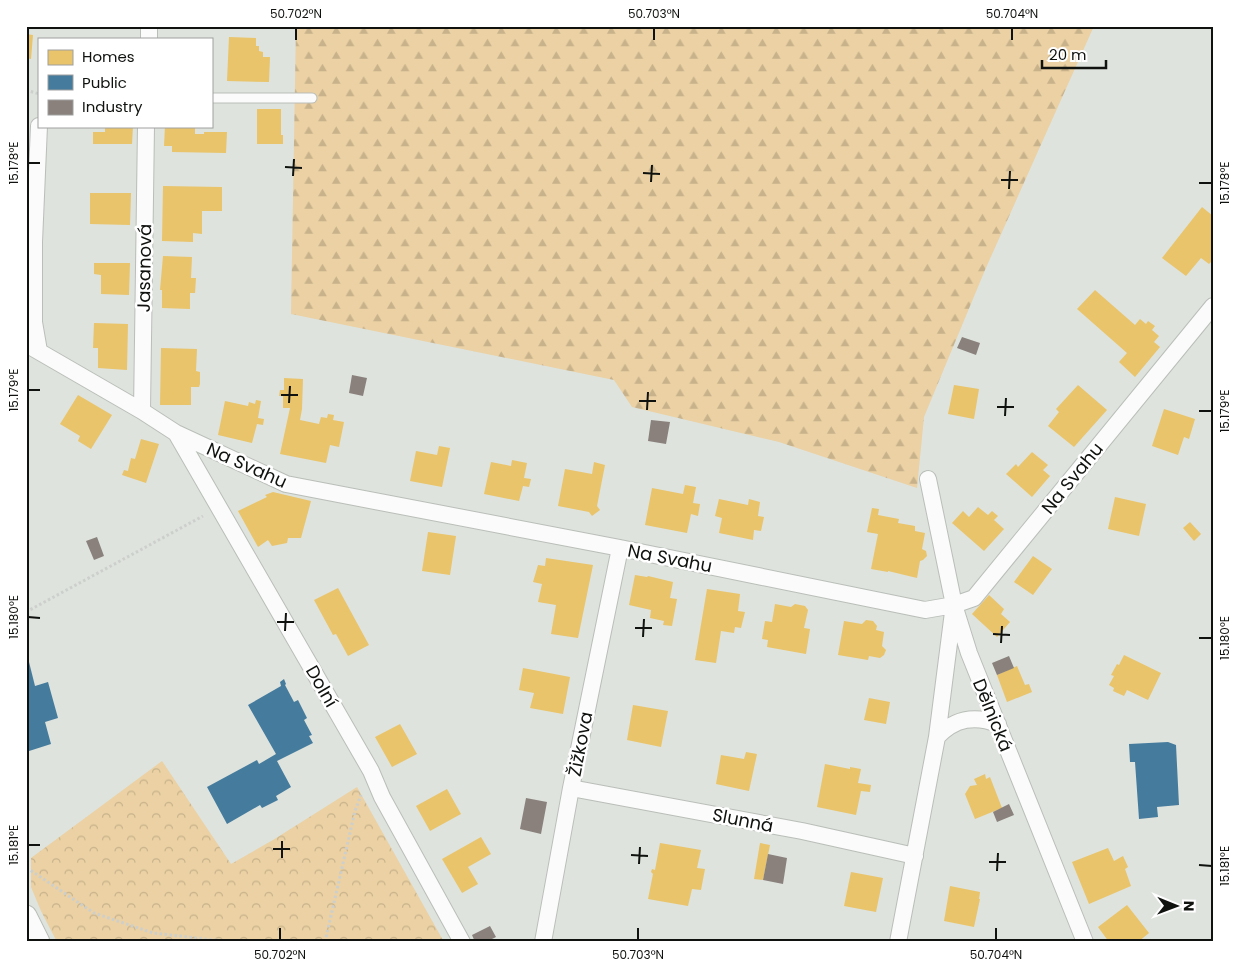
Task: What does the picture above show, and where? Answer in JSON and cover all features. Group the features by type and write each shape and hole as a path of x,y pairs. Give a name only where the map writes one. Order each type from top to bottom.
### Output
{"street":[{"path":"32,347 39,128"},
{"name":"Jasanová","path":"142,410 146,128"},
{"name":"Na Svahu","path":"32,347 142,410 176,433 286,484 620,548 925,610 974,598 1213,306"},
{"name":"Dolní","path":"176,433 371,771 382,797 462,942"},
{"name":"Dělnická","path":"928,480 954,604 969,652 1085,942"},
{"name":"Žižkova","path":"543,942 571,788 620,548"},
{"path":"898,942 937,737 954,604"},
{"path":"937,737 946,728 971,719 984,719 998,724"},
{"name":"Slunná","path":"571,788 802,831 915,856"},
{"path":"26,916 39,942"}],"lane":[{"path":"212,98 312,98"}],"path":[{"path":"26,90 38,94"},
{"path":"26,612 220,507"},
{"path":"325,942 355,811 371,771"},
{"path":"26,870 30,870 94,913 154,933 214,940 261,942"}],"green space":[{"path":"296,26 1094,26 985,270 924,417 917,488 779,442 632,407 614,380 291,314"},
{"path":"162,761 231,864 357,787 444,942 57,942 31,887 31,858"}],"building: Homes":[{"path":"26,34 33,35 31,59 26,58"},
{"path":"229,37 256,38 256,46 259,46 259,51 263,52 263,57 270,57 269,82 227,81"},
{"path":"257,109 281,109 283,144 257,144"},
{"path":"105,128 133,128 132,144 93,144 93,132 105,132"},
{"path":"165,128 195,128 195,134 227,132 226,153 172,152 172,146 164,146"},
{"path":"163,186 222,187 222,211 202,211 202,234 193,233 193,242 162,241"},
{"path":"90,193 131,193 130,225 90,224"},
{"path":"1202,207 1213,216 1213,242 1211,245 1213,246 1213,260 1209,264 1201,258 1186,276 1162,258"},
{"path":"163,256 192,257 191,278 196,278 195,293 190,293 190,309 162,308 162,290 160,290"},
{"path":"94,263 130,263 129,295 101,294 101,275 94,274"},
{"path":"1095,290 1135,325 1140,319 1146,324 1148,321 1155,326 1152,330 1159,336 1154,342 1160,347 1135,377 1119,362 1127,353 1077,309"},
{"path":"94,323 128,324 127,370 98,368 98,348 93,348"},
{"path":"161,348 197,349 196,371 200,372 200,384 199,387 191,387 191,405 160,405"},
{"path":"284,378 303,379 300,420 319,424 321,417 327,418 328,414 334,415 333,420 344,422 339,447 330,445 326,463 280,454 290,408 283,408 283,396 279,396 280,390 284,390"},
{"path":"954,385 979,389 974,419 948,414"},
{"path":"1078,385 1107,410 1074,447 1048,426 1059,412 1056,409"},
{"path":"78,395 112,415 91,449 78,441 80,436 60,424"},
{"path":"256,400 261,401 258,418 264,419 263,425 257,424 252,443 218,435 225,401 248,406 249,402 255,404"},
{"path":"1164,409 1195,419 1189,439 1184,437 1178,455 1152,446"},
{"path":"141,439 159,444 146,483 122,475 124,470 128,471 131,458 135,459"},
{"path":"439,446 450,448 442,487 410,481 416,451 437,455"},
{"path":"1032,452 1048,465 1043,470 1050,476 1032,497 1006,474 1016,464 1018,467"},
{"path":"512,460 527,463 524,478 531,479 529,487 523,486 519,501 484,494 491,462 511,466"},
{"path":"594,462 605,465 597,506 600,510 592,516 589,512 558,506 565,469 592,474"},
{"path":"685,485 696,487 693,503 700,504 698,516 691,514 687,533 645,525 652,488 683,494"},
{"path":"273,492 311,501 301,538 288,538 287,543 272,546 268,540 258,547 238,511 267,497 265,495"},
{"path":"1115,497 1146,504 1139,536 1108,529"},
{"path":"719,499 748,505 749,499 760,502 758,516 764,517 761,531 754,530 753,540 719,533 722,518 715,516"},
{"path":"978,507 988,515 992,511 998,516 994,520 1004,529 984,551 952,523 963,511 969,517"},
{"path":"872,508 879,509 878,515 899,519 898,523 915,526 915,531 925,533 922,549 926,551 927,556 920,561 917,578 871,569 878,534 867,532"},
{"path":"1190,522 1201,534 1194,541 1183,528"},
{"path":"428,532 456,536 450,575 422,571"},
{"path":"1033,556 1052,569 1033,595 1014,582"},
{"path":"546,558 593,565 578,638 551,634 556,605 538,602 542,584 533,582 538,565 545,566"},
{"path":"635,575 673,582 670,598 677,599 672,626 663,625 664,621 650,618 651,610 629,605"},
{"path":"338,588 369,645 348,656 336,634 333,635 314,600"},
{"path":"707,589 740,594 738,611 745,612 741,628 735,627 734,633 721,631 716,663 695,660"},
{"path":"989,595 1004,609 1001,614 1010,622 997,637 972,614"},
{"path":"775,604 791,607 795,604 805,606 808,610 804,628 810,629 806,654 767,647 768,640 762,639 765,621 772,622"},
{"path":"866,620 873,621 877,626 876,630 884,632 882,646 886,650 884,655 880,658 869,656 868,660 838,655 844,621 862,624"},
{"path":"1124,655 1161,673 1148,700 1127,690 1124,696 1113,691 1114,688 1109,685 1114,676 1111,675"},
{"path":"1017,666 1025,685 1029,684 1032,692 1007,702 997,675"},
{"path":"523,668 570,677 563,714 530,708 534,693 519,690"},
{"path":"869,698 890,702 886,724 864,720"},
{"path":"633,705 668,711 661,747 627,740"},
{"path":"400,724 417,754 392,767 375,737"},
{"path":"746,752 757,754 749,791 716,784 721,755 744,759"},
{"path":"825,764 850,769 850,767 861,769 858,783 871,785 870,792 861,791 856,815 817,807"},
{"path":"985,774 986,779 990,777 1002,808 975,819 965,794 970,786 977,785 974,779"},
{"path":"447,789 461,814 430,831 416,806"},
{"path":"481,837 491,854 468,867 478,884 462,893 442,859"},
{"path":"660,843 701,850 697,868 705,869 701,890 692,889 688,906 648,899 653,874 651,872 652,869 655,870"},
{"path":"760,843 770,845 763,880 754,879"},
{"path":"1108,848 1114,861 1123,856 1128,867 1125,869 1131,886 1089,904 1072,862"},
{"path":"851,872 883,878 876,912 844,906"},
{"path":"950,886 980,892 974,927 944,921"},
{"path":"1127,905 1149,933 1138,942 1109,942 1098,927"}],"building: Public":[{"path":"26,662 29,662 35,686 48,682 58,718 45,722 51,744 26,752"},
{"path":"284,679 294,702 298,700 307,718 304,720 312,735 309,736 313,743 277,761 291,787 276,796 278,800 262,808 260,805 227,824 207,787 257,760 259,764 276,754 248,705 281,686 280,682"},
{"path":"1168,742 1176,745 1179,805 1157,807 1158,817 1139,819 1135,762 1130,762 1129,744"}],"building: Industry":[{"path":"962,337 980,343 976,355 957,348"},
{"path":"352,375 367,378 363,396 349,393"},
{"path":"651,420 670,422 666,444 648,441"},
{"path":"97,537 104,556 94,560 86,541"},
{"path":"1009,656 1014,668 997,675 992,663"},
{"path":"526,798 547,802 541,834 520,829"},
{"path":"1009,804 1014,815 997,822 993,812"},
{"path":"768,854 787,858 783,884 763,880"},
{"path":"490,926 496,937 486,942 475,942 472,935"}]}
